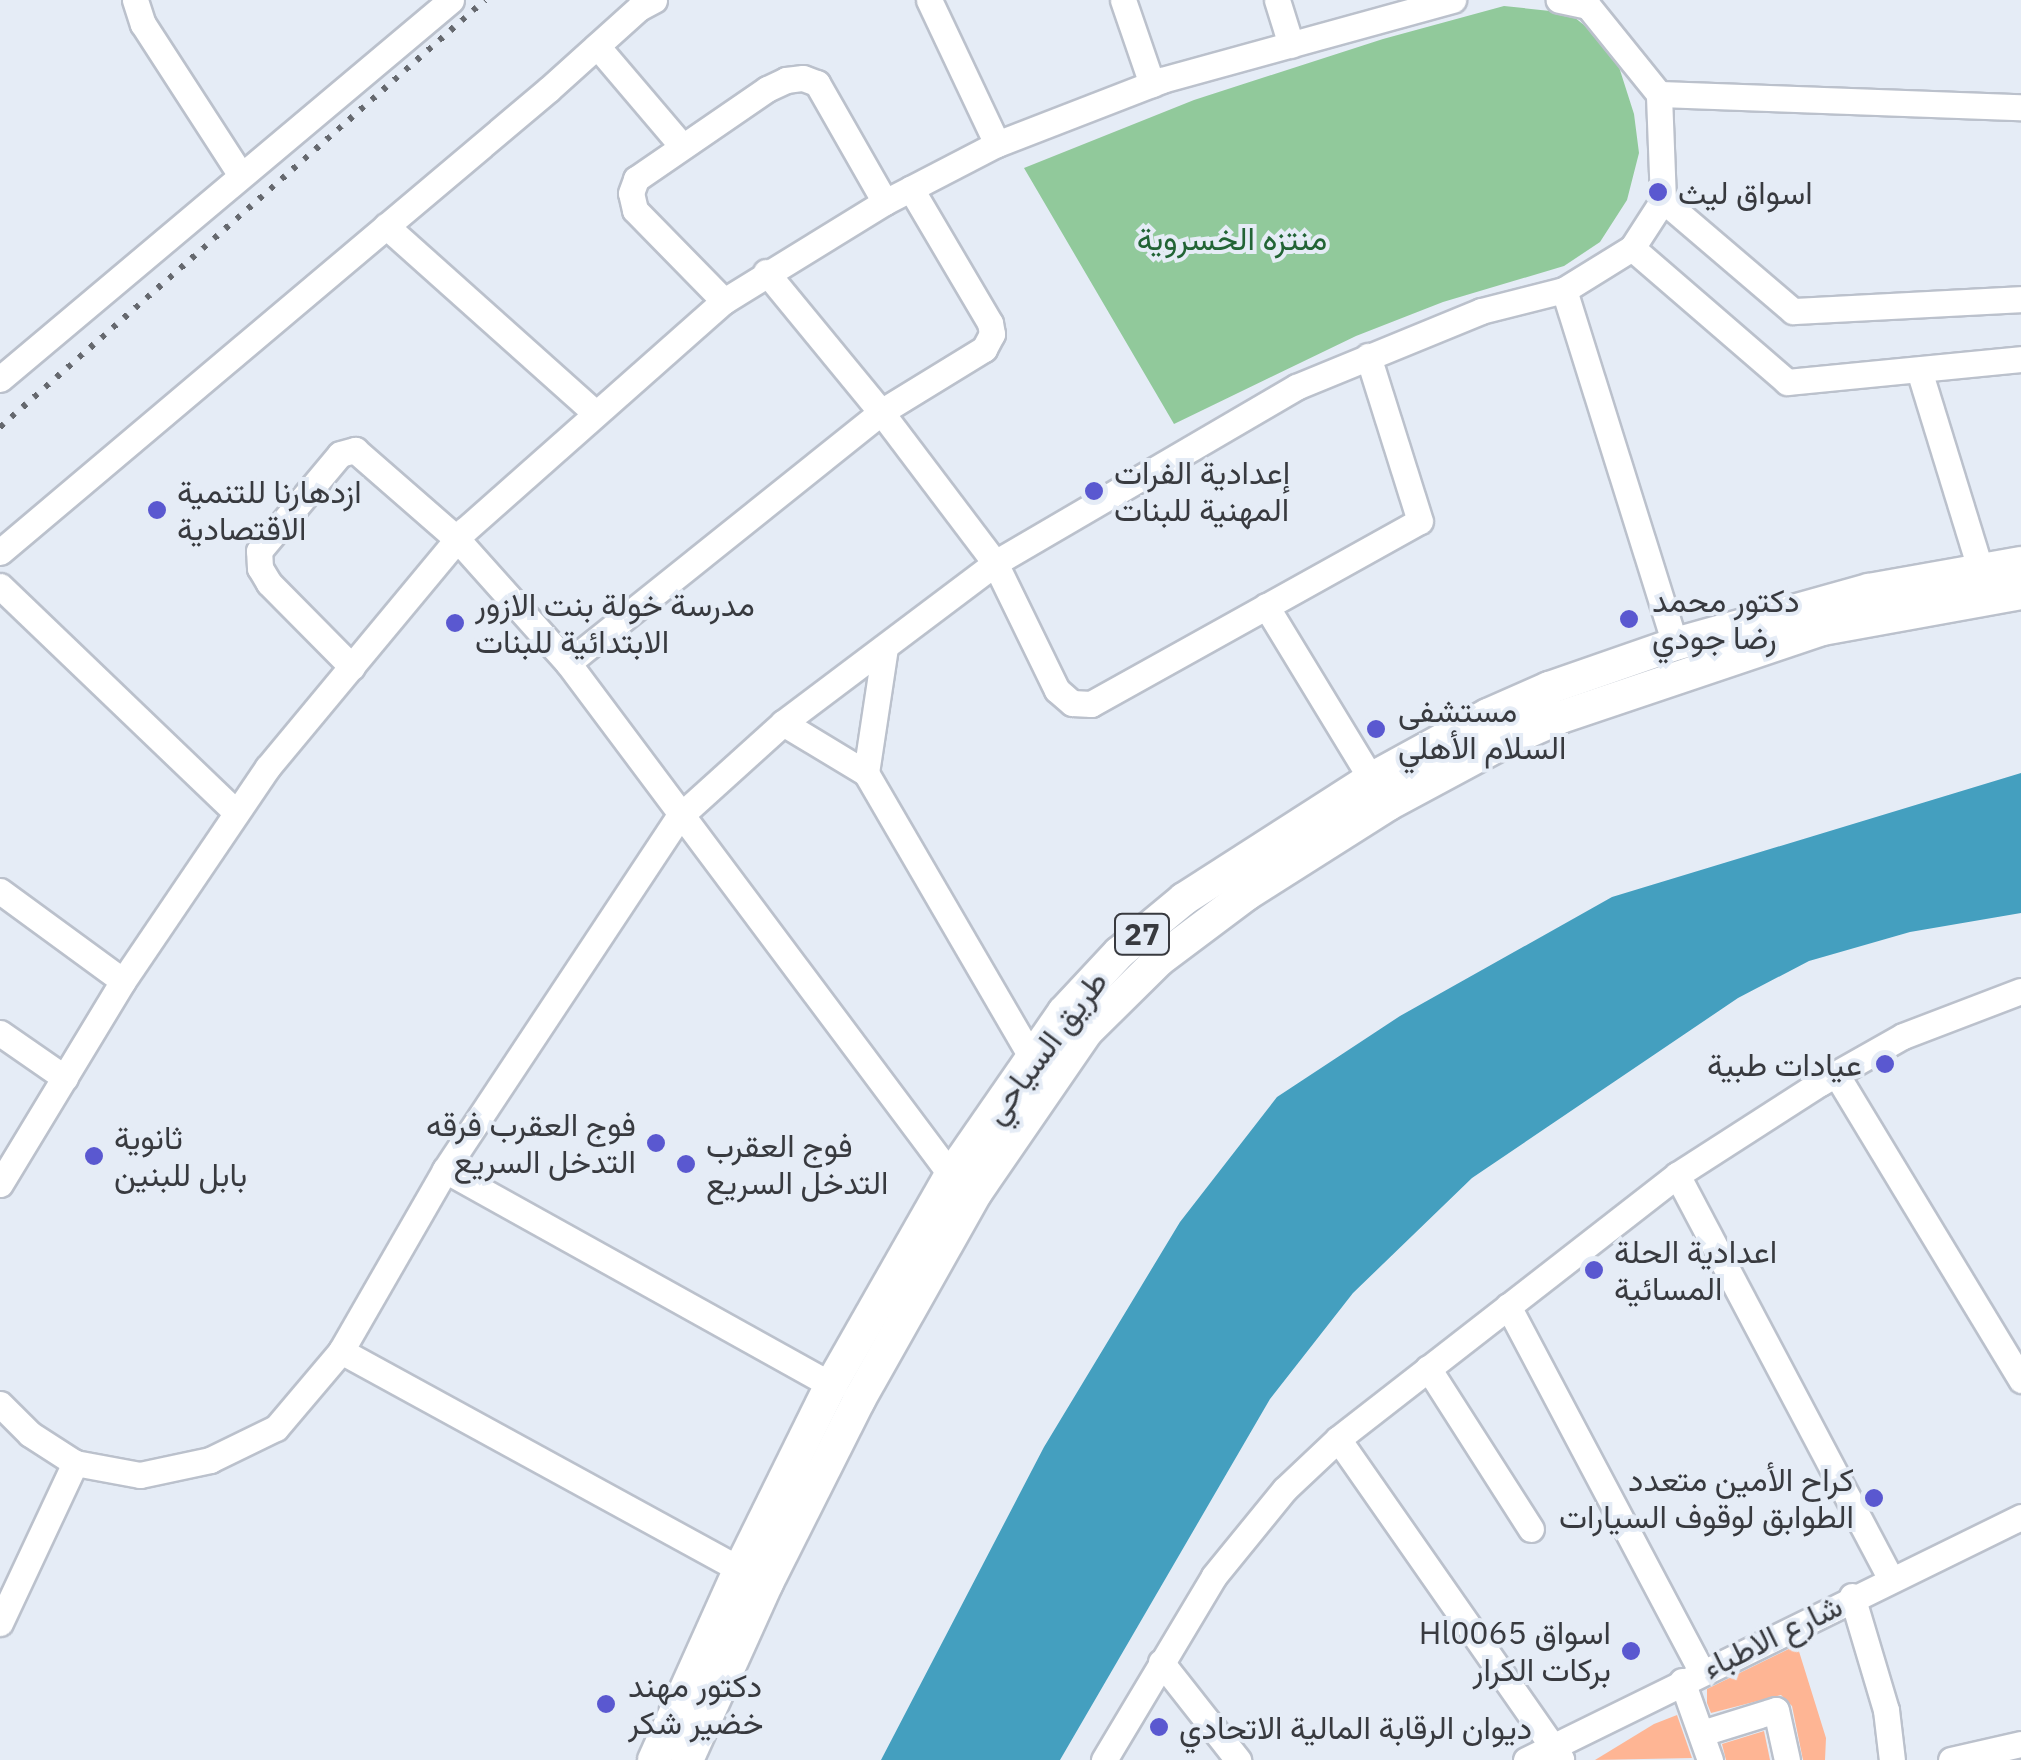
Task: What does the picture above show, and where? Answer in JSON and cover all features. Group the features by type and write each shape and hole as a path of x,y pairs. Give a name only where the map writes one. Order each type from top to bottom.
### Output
{"main road":[{"name":"طريق السياحي","path":"1163,937 1199,889 1372,779 1488,715 1675,644 1868,590 2021,563"},
{"name":"طريق السياحي","path":"687,1760 808,1467 870,1350 950,1175 1064,1012 1163,937 1502,743 1654,683 1872,617 2021,593"},
{"name":"طريق السياحي","path":"654,1760 740,1569 808,1467 831,1385 870,1350 1130,965"}],"street":[{"path":"135,0 142,24 240,174"},
{"path":"0,378 450,0"},
{"path":"929,0 998,144"},
{"path":"1124,0 1152,84"},
{"path":"1278,0 1291,44"},
{"path":"0,1184 123,981 236,812 352,667 457,539 594,412 724,301 885,202 998,144 1152,84 1452,0"},
{"path":"0,1404 30,1434 75,1463 140,1474 210,1460 276,1428 341,1351 445,1170 679,817 783,723 995,563 1296,387 1482,311 1564,290 1632,248 1663,200 1659,94 1591,3 1559,0"},
{"path":"0,552 598,46 643,2"},
{"path":"598,46 682,146"},
{"path":"724,301 636,210 631,193 636,180 767,89 804,78 817,83 885,202"},
{"path":"1659,94 2021,107"},
{"path":"568,662 881,412 984,349 992,334 990,323 911,189"},
{"path":"1663,200 1793,311 2021,299"},
{"path":"386,226 594,412"},
{"path":"1632,248 1787,382 2021,359"},
{"path":"766,272 881,412 995,563 1058,690 1072,703 1092,704 1420,520 1420,510 1368,356"},
{"path":"1564,290 1675,644"},
{"path":"1919,370 1980,568"},
{"path":"352,667 269,584 260,568 259,550 340,454 355,450 457,539 568,662 679,817 950,1175"},
{"path":"0,586 236,812"},
{"path":"1266,606 1372,779"},
{"path":"1872,617 2021,608"},
{"path":"866,774 885,648"},
{"path":"783,723 866,774 1030,1056"},
{"path":"0,892 123,981"},
{"path":"1104,1760 1214,1576 1285,1488 1338,1439 1677,1175 1903,1036 2021,991"},
{"path":"0,1033 65,1078"},
{"path":"1836,1074 2021,1380"},
{"path":"445,1170 831,1385"},
{"path":"1677,1175 1890,1578"},
{"path":"1508,1306 1692,1676 1710,1760"},
{"path":"341,1351 740,1569"},
{"path":"1428,1368 1532,1529"},
{"path":"1338,1439 1558,1752"},
{"path":"0,1623 75,1463"},
{"name":"شارع الاطباء","path":"1526,1760 1558,1752 1692,1676 2021,1517"},
{"path":"1852,1596 1886,1710 1892,1760"},
{"path":"1161,1662 1238,1760"},
{"path":"1702,1733 1776,1710 1787,1760"},
{"path":"1950,1760 2021,1744"}],"green space":[{"name":"منتزه الخسروية","path":"1504,6 1569,13 1599,37 1619,67 1634,114 1639,153 1627,200 1600,242 1564,266 1443,302 1356,336 1174,424 1024,168 1194,100 1383,39"}],"water":[{"path":"2021,773 2021,913 1910,932 1809,961 1738,998 1472,1178 1353,1293 1270,1399 1060,1760 881,1760 1044,1447 1180,1222 1277,1097 1400,1016 1612,897"}],"building":[{"path":"1797,1645 1826,1738 1825,1760 1803,1760 1792,1706 1781,1695 1711,1713 1707,1703 1707,1689"},
{"path":"1677,1715 1692,1758 1595,1760 1654,1724"},
{"path":"1764,1731 1770,1760 1726,1760 1722,1744"}],"railway":[{"path":"0,427 485,0"}],"place":[{"name":"اسواق ليث","path":"1658,192"},
{"name":"إعدادية الفرات المهنية للبنات","path":"1094,491"},
{"name":"ازدهارنا للتنمية الاقتصادية","path":"157,510"},
{"name":"دكتور محمد رضا جودي","path":"1629,619"},
{"name":"مدرسة خولة بنت الازور الابتدائية للبنات","path":"455,623"},
{"name":"مستشفى السلام الأهلي","path":"1376,729"},
{"name":"عيادات طبية","path":"1885,1064"},
{"name":"فوج العقرب فرقه التدخل السريع","path":"656,1143"},
{"name":"ثانوية بابل للبنين","path":"94,1156"},
{"name":"فوج العقرب التدخل السريع","path":"686,1164"},
{"name":"اعدادية الحلة المسائية","path":"1594,1270"},
{"name":"كراح الأمين متعدد الطوابق لوقوف السيارات","path":"1874,1498"},
{"name":"Hl0065 اسواق بركات الكرار","path":"1631,1651"},
{"name":"دكتور مهند خضير شكر","path":"606,1704"},
{"name":"ديوان الرقابة المالية الاتحادي","path":"1159,1727"}]}
